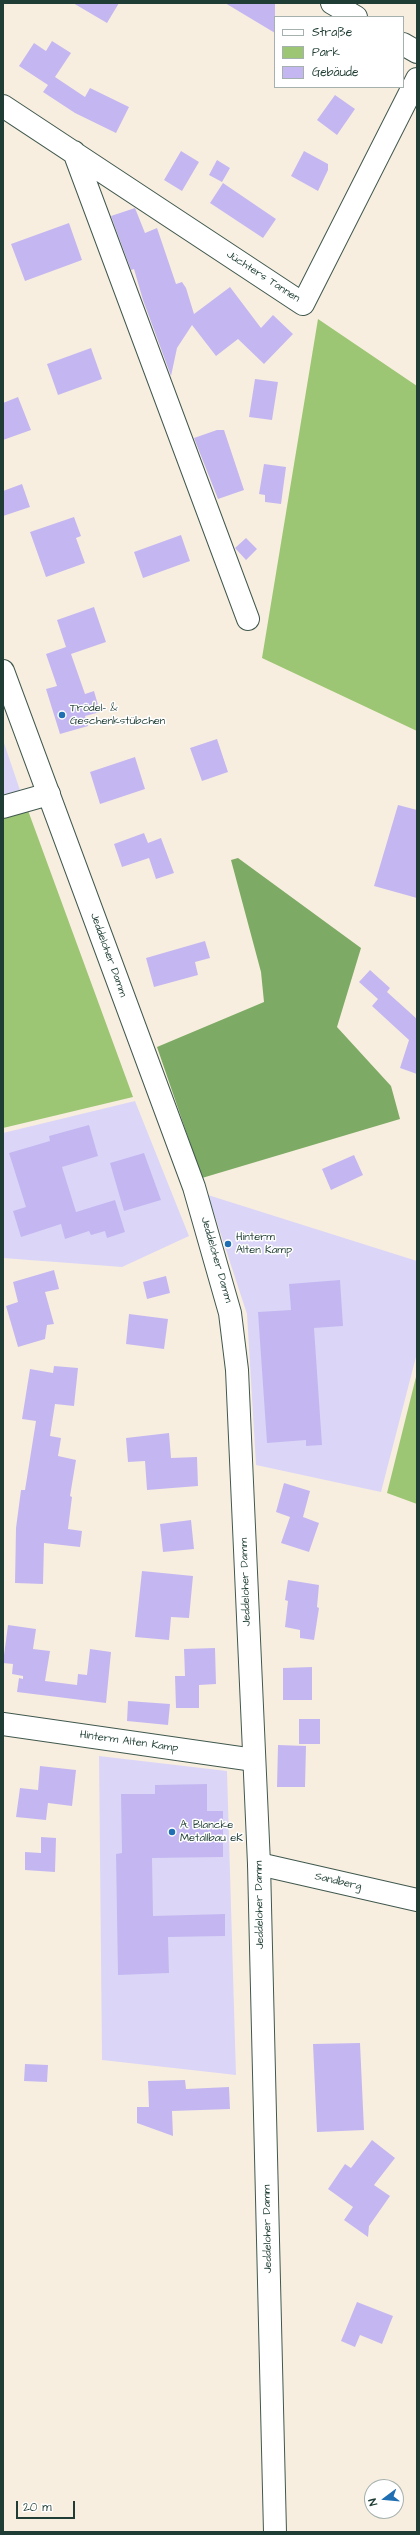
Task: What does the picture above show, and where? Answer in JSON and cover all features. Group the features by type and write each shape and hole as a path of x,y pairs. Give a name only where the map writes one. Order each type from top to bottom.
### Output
{"main road":[{"path":"332,3 354,16"},
{"path":"404,45 417,52"},
{"name":"Jüchters Tannen","path":"3,106 303,304 417,79"},
{"path":"74,152 248,619"},
{"name":"Jeddeloher Damm","path":"3,671 194,1187 230,1313 237,1370 260,1864 275,2532"},
{"path":"3,807 49,794"},
{"name":"Hinterm Alten Kamp","path":"3,1724 254,1760"},
{"name":"Sandberg","path":"260,1864 417,1900"}],"shaded area":[{"path":"3,740 23,799 3,804"},
{"path":"135,1101 189,1236 122,1267 3,1258 3,1133"},
{"path":"208,1195 417,1261 417,1353 381,1492 256,1465 247,1314"},
{"path":"99,1756 227,1771 236,2075 102,2060"}],"green space":[{"path":"318,319 417,386 417,731 262,658"},
{"path":"26,805 133,1097 3,1128 3,812"},
{"path":"238,858 361,948 337,1027 391,1086 400,1119 202,1178 157,1047 264,1002 261,972 231,860"},
{"path":"417,1373 417,1504 387,1493"}],"building":[{"path":"73,3 119,3 107,23"},
{"path":"225,3 275,3 274,32"},
{"path":"52,41 71,53 55,77 85,97 90,88 129,107 116,133 75,113 43,92 48,85 19,66 34,43 46,51"},
{"path":"335,95 355,109 337,135 317,120"},
{"path":"181,151 199,162 182,191 164,180"},
{"path":"304,151 328,164 328,170 318,191 291,176"},
{"path":"217,160 230,168 222,182 209,175"},
{"path":"223,183 276,219 263,238 210,203"},
{"path":"135,208 145,233 157,228 176,284 182,282 186,288 194,314 230,287 261,328 273,315 293,334 264,364 238,339 216,356 192,325 177,348 171,376 143,300 134,269 131,270 111,216"},
{"path":"69,223 82,260 25,281 11,244"},
{"path":"91,348 102,379 58,395 47,364"},
{"path":"255,379 278,382 272,420 249,417"},
{"path":"18,397 31,430 3,440 3,403"},
{"path":"217,430 224,430 244,490 218,499 194,438"},
{"path":"264,464 286,467 281,504 265,502 265,495 259,494"},
{"path":"22,484 30,507 3,516 3,491"},
{"path":"74,517 81,536 76,538 85,563 46,577 30,532"},
{"path":"181,535 190,561 143,578 134,552"},
{"path":"246,538 257,549 246,560 235,548"},
{"path":"94,607 106,642 71,654 85,694 94,691 100,712 85,716 88,726 60,734 46,689 57,686 46,654 66,647 57,620"},
{"path":"217,739 228,772 202,781 190,748"},
{"path":"135,757 145,789 100,804 90,772"},
{"path":"398,805 417,810 417,898 374,886"},
{"path":"144,833 148,843 161,838 174,873 156,879 149,858 122,867 114,844"},
{"path":"205,941 210,958 195,962 198,975 154,987 146,958"},
{"path":"370,970 390,988 387,992 417,1019 417,1074 400,1068 409,1040 372,1006 378,999 359,982"},
{"path":"89,1125 98,1156 62,1167 76,1212 115,1200 125,1232 107,1238 105,1231 91,1235 89,1231 65,1239 61,1224 21,1237 13,1211 26,1207 9,1153 50,1141 49,1136"},
{"path":"144,1153 161,1200 124,1211 110,1163"},
{"path":"354,1155 363,1175 331,1190 322,1169"},
{"path":"54,1270 59,1289 45,1292 54,1324 47,1325 45,1339 18,1347 6,1306 18,1302 13,1282"},
{"path":"166,1276 170,1293 147,1299 143,1282"},
{"path":"340,1280 343,1326 314,1328 322,1445 306,1446 306,1440 267,1443 258,1312 291,1310 289,1284"},
{"path":"129,1314 168,1319 164,1349 126,1344"},
{"path":"54,1366 78,1368 74,1406 55,1404 50,1436 61,1438 58,1456 76,1460 70,1496 72,1497 68,1529 82,1531 80,1547 44,1543 43,1584 15,1583 16,1528 21,1490 25,1490 36,1421 22,1419 30,1369 53,1373"},
{"path":"169,1433 171,1458 197,1457 198,1486 147,1490 145,1461 128,1462 126,1438"},
{"path":"284,1483 310,1491 303,1517 319,1523 309,1552 281,1543 290,1517 276,1512"},
{"path":"191,1520 194,1549 163,1552 160,1524"},
{"path":"142,1571 193,1576 189,1618 171,1617 169,1640 135,1637"},
{"path":"288,1580 319,1585 317,1607 319,1608 314,1640 300,1638 300,1630 285,1627 288,1601 285,1600"},
{"path":"8,1625 36,1629 33,1649 50,1651 45,1681 77,1685 78,1674 87,1675 90,1649 111,1652 106,1703 17,1692 19,1678 23,1679 23,1676 12,1674 13,1664 3,1663"},
{"path":"215,1648 216,1684 199,1685 199,1708 176,1708 175,1676 185,1676 184,1649"},
{"path":"312,1667 312,1700 283,1700 283,1668"},
{"path":"128,1701 170,1704 168,1725 127,1721"},
{"path":"299,1719 320,1719 320,1744 299,1744"},
{"path":"278,1745 306,1746 305,1787 277,1787"},
{"path":"40,1766 76,1770 72,1806 48,1803 46,1820 16,1817 20,1788 38,1790"},
{"name":"A. Blancke Metallbau eK","path":"207,1784 207,1811 223,1811 223,1857 152,1858 153,1916 225,1914 225,1936 168,1937 169,1973 118,1975 116,1854 122,1853 121,1794 155,1794 155,1785"},
{"path":"41,1837 56,1838 55,1872 25,1870 25,1852 41,1853"},
{"path":"360,2043 364,2130 317,2132 313,2044"},
{"path":"25,2064 48,2065 47,2082 24,2081"},
{"path":"185,2080 186,2089 229,2087 230,2109 172,2111 173,2136 137,2123 137,2107 149,2107 148,2081"},
{"path":"372,2140 395,2158 374,2185 390,2196 369,2226 368,2237 344,2220 353,2207 328,2189 345,2164 351,2168"},
{"path":"357,2302 393,2316 382,2344 360,2335 355,2347 341,2341"}],"place":[{"name":"Trödel- & Geschenkstübchen","path":"62,715"},
{"name":"Hinterm Alten Kamp","path":"228,1244"},
{"name":"A. Blancke Metallbau eK","path":"172,1832"}]}
